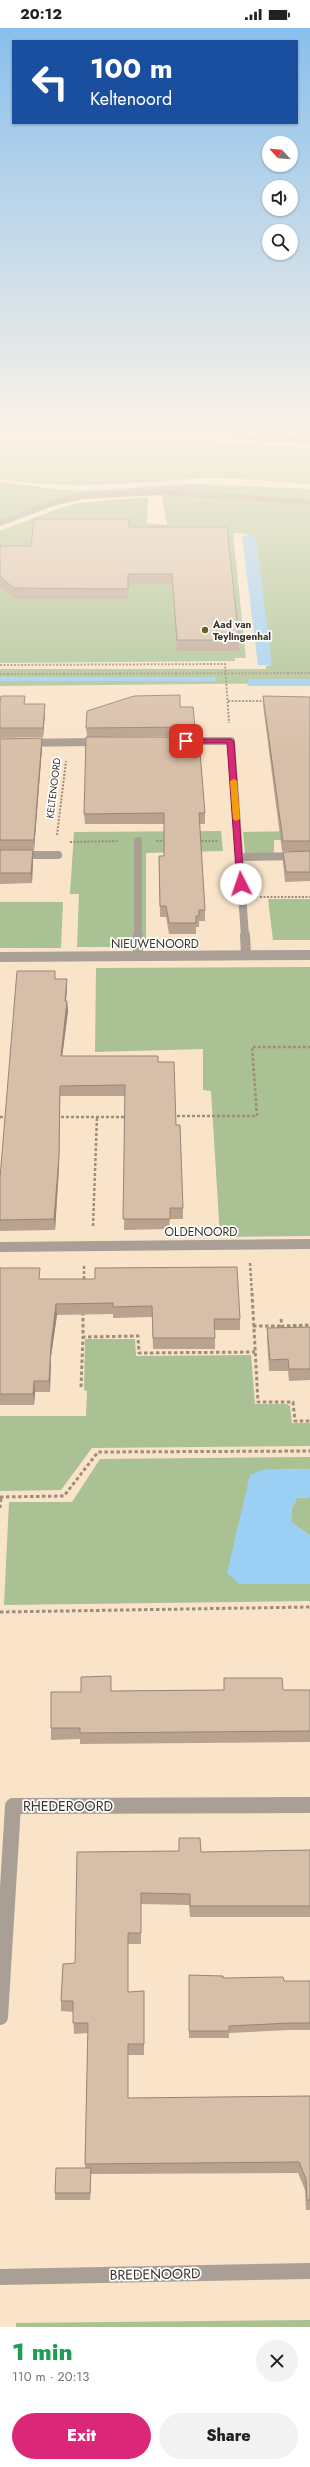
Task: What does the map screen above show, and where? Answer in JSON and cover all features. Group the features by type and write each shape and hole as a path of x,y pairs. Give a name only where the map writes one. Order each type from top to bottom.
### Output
{"street":[{"path":"176,742 231,741 246,955"},
{"name":"KELTENOORD","path":"0,743 107,742"},
{"path":"138,841 138,956"},
{"path":"0,855 58,855"},
{"path":"239,857 310,856"},
{"name":"NIEUWENOORD","path":"0,957 310,955"},
{"name":"OLDENOORD","path":"0,1247 310,1244"},
{"name":"RHEDEROORD","path":"0,2017 13,1806 310,1805"},
{"name":"BREDENOORD","path":"0,2277 310,2271"}],"path":[{"path":"0,665 224,664 228,701 272,701"},
{"path":"0,674 310,673"},
{"name":"KELTENOORD","path":"57,836 68,742"},
{"path":"242,897 310,897"},
{"path":"169,1116 256,1116 252,1047 310,1047"},
{"path":"0,1118 15,1117"},
{"path":"52,1117 129,1117"},
{"path":"84,1284 89,1246 97,1117"},
{"path":"248,1245 258,1402 293,1402 295,1421 310,1421"},
{"path":"81,1387 84,1307"},
{"path":"281,1320 282,1326"},
{"path":"254,1326 310,1325"},
{"path":"83,1337 138,1336 139,1353 255,1352"},
{"path":"0,1508 0,1497 64,1496 98,1452 310,1451"},
{"path":"0,1612 310,1607"}],"green space":[{"path":"0,540 234,540 246,658 235,658 235,661 0,663"},
{"path":"256,540 310,540 310,683 0,686 0,681 216,680 216,677 0,677 0,669 266,669 266,666 271,665"},
{"path":"221,831 223,851 146,853 146,947 77,947 79,894 70,894 74,832"},
{"path":"310,831 310,840 274,840 274,854 245,853 243,832"},
{"path":"268,899 310,899 310,940 273,940"},
{"path":"0,902 63,902 61,948 0,948"},
{"path":"310,967 310,1236 220,1237 211,1091 203,1090 203,1049 95,1052 96,968"},
{"path":"85,1339 135,1339 136,1356 251,1355 255,1404 287,1404 290,1406 292,1423 310,1423 310,1446 92,1448 61,1490 0,1491 0,1416 86,1416 87,1391 84,1390"},
{"path":"310,1457 310,1469 262,1470 239,1584 310,1584 310,1601 4,1605 9,1502 72,1502 100,1459"},
{"path":"310,1497 310,1536 291,1522 292,1508 297,1498"},
{"path":"310,2320 310,2327 16,2327 16,2323"}],"water":[{"path":"242,540 256,540 272,665 258,665"},
{"path":"0,677 216,677 216,681 0,681"},
{"path":"249,679 310,679 310,686 247,686"},
{"path":"310,1469 310,1497 297,1498 292,1508 291,1522 310,1536 310,1584 239,1584 227,1573 250,1475 262,1470"}],"building":[{"path":"32,540 228,540 239,640 177,640 172,574 128,574 128,589 14,588 0,577 0,546 31,546"},
{"path":"180,695 180,707 193,707 195,727 86,728 87,711 134,696"},
{"path":"1,696 25,696 24,704 45,704 43,728 0,728"},
{"path":"263,696 310,697 310,841 283,841"},
{"path":"86,737 195,737 196,752 200,752 205,813 199,813 205,910 199,910 199,916 196,916 196,923 169,923 166,906 160,906 159,856 164,856 164,813 84,814"},
{"path":"42,738 34,840 0,840 0,739"},
{"path":"0,850 33,850 31,873 0,873"},
{"path":"310,851 310,872 286,872 283,852"},
{"path":"17,971 55,971 55,979 67,979 65,1001 67,1001 61,1056 158,1056 158,1062 174,1062 176,1125 180,1125 183,1208 170,1208 170,1219 123,1219 125,1085 60,1086 59,1157 54,1219 0,1220 0,1178"},
{"path":"237,1267 240,1319 214,1319 215,1338 153,1338 152,1306 113,1307 113,1303 56,1304 51,1345 49,1381 34,1381 33,1394 0,1394 0,1268 40,1268 39,1279 95,1279 95,1268"},
{"path":"310,1327 310,1369 289,1369 288,1359 270,1360 267,1328"},
{"path":"111,1676 111,1691 224,1690 224,1678 282,1678 283,1690 310,1690 310,1731 80,1733 80,1728 51,1728 51,1692 81,1692 81,1677"},
{"path":"179,1838 200,1838 201,1852 310,1850 310,1906 190,1906 190,1894 141,1893 141,1933 128,1933 128,1992 144,1991 144,2044 128,2044 128,2098 310,2096 310,2200 307,2200 306,2179 299,2162 85,2164 88,2023 73,2023 73,2001 61,2001 63,1964 75,1963 77,1852 179,1851"},
{"path":"189,1975 223,1976 223,1978 283,1977 284,1981 310,1981 310,2023 229,2026 229,2031 189,2031"},
{"path":"56,2168 91,2168 90,2193 55,2193"}],"slow traffic":[{"path":"234,781 236,819"}],"place":[{"name":"Aad van Teylingenhal","path":"205,630"}],"route":[{"path":"186,741 231,741 241,884"}]}
